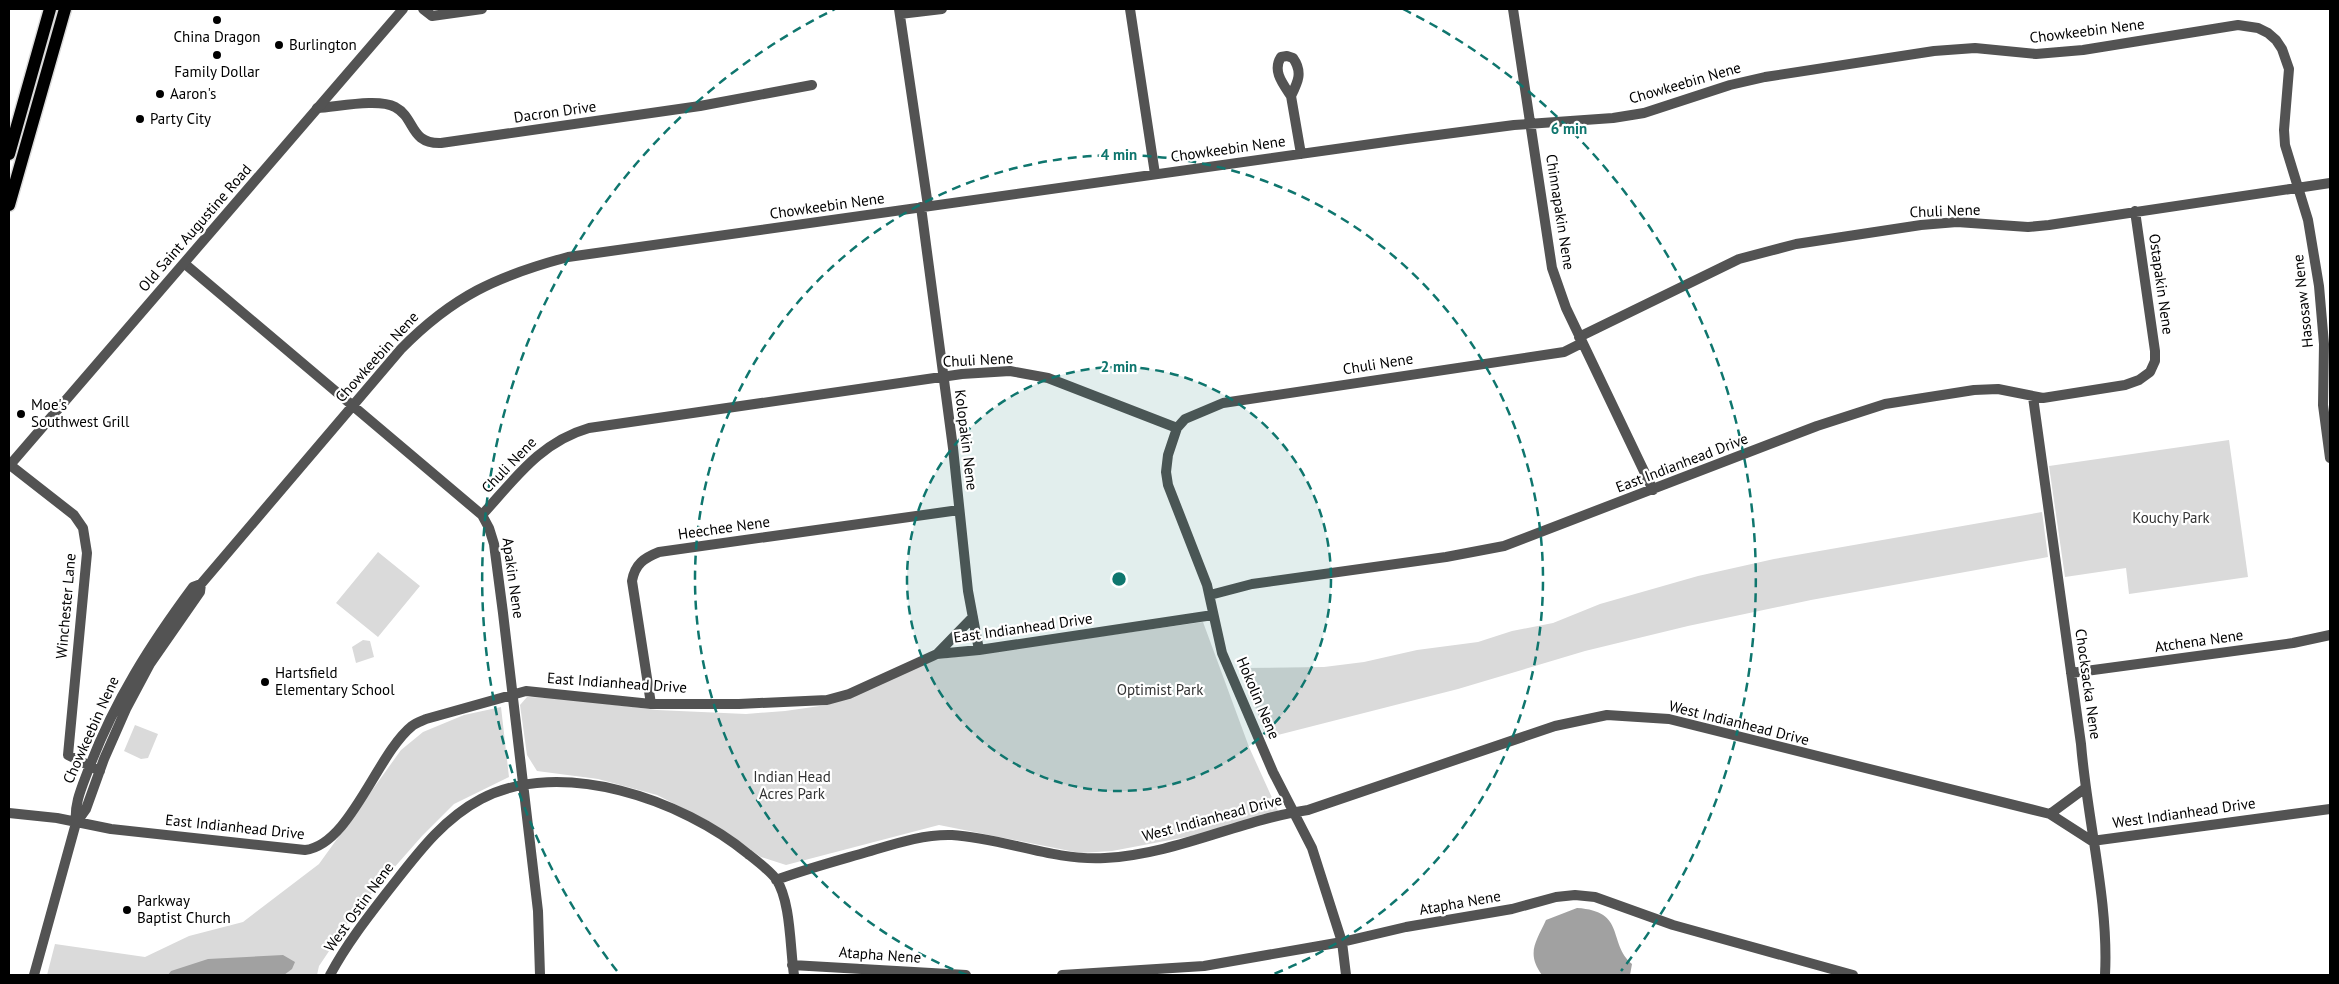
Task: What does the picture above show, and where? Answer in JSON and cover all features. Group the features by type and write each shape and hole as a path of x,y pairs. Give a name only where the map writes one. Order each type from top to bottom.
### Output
{"main road":[{"path":"9,154 50,9"},
{"path":"9,205 65,9"}],"street":[{"name":"Old Saint Augustine Road","path":"9,465 185,264 403,9"},
{"path":"422,9 432,16 482,9"},
{"path":"899,11 942,9"},
{"path":"1130,9 1155,174"},
{"name":"Chinnapakin Nene","path":"1513,9 1552,268 1580,340 1653,490"},
{"name":"Kolopakin Nene","path":"899,11 924,207 942,377 973,617 979,650"},
{"name":"Chowkeebin Nene","path":"34,975 76,823 74,808 95,768 128,683 169,628 193,587 201,584 401,349 424,325 458,300 514,272 568,256 1300,154 1530,125 1644,113 1765,77 1934,51 1975,48 2036,54 2083,50 2238,25"},
{"name":"Hasosaw Nene","path":"2238,25 2250,26 2268,32 2279,44 2285,56 2289,80 2284,130 2290,165 2308,220 2321,303 2324,344 2323,405 2330,458"},
{"name":"Dacron Drive","path":"317,108 384,103 402,112 420,138 433,143 441,143 700,106 812,86"},
{"path":"1291,96 1300,154"},
{"name":"Chuli Nene","path":"482,516 546,448 559,439 581,430 614,423 988,372 1028,374 1048,378 1177,428 1185,419 1223,403 1564,352 1580,340 1739,259 1796,244 1921,224 1957,222 2028,227 2330,183"},
{"name":"Ostapakin Nene","path":"2135,211 2155,361"},
{"name":"Apakin Nene","path":"185,264 482,516 489,528 494,544 538,911 540,975"},
{"name":"East Indianhead Drive","path":"1210,595 1252,584 1446,557 1504,546 1818,426 1886,404 1974,390 1998,389 2033,397 2125,384 2139,380 2150,372 2155,361"},
{"name":"Chocksacka Nene","path":"2033,397 2105,940 2105,975"},
{"name":"Hokolin Nene","path":"1177,428 1168,455 1166,472 1168,486 1210,595 1222,653 1273,772 1312,848 1342,942 1346,975"},
{"name":"Winchester Lane","path":"9,465 74,515 84,528 86,541 68,755 95,768"},
{"name":"Heechee Nene","path":"651,704 633,595 634,572 646,557 659,552 959,510"},
{"name":"East Indianhead Drive","path":"76,823 111,829 305,850 316,849 328,840 347,818 397,742 412,726 426,719 526,691 651,704 766,704 827,700 849,694 937,654 979,650 1213,615"},
{"path":"937,654 973,617"},
{"name":"Atchena Nene","path":"2071,673 2292,643 2330,635"},
{"name":"West Indianhead Drive","path":"776,880 928,836 954,835 1084,858 1106,858 1143,853 1202,840 1261,820 1308,810 1555,726 1586,718 1614,715 1669,719 2050,814 2092,840 2330,808"},
{"path":"522,784 590,785 619,790 692,817 728,837 776,880 783,898 793,970"},
{"name":"West Ostin Nene","path":"330,975 356,932 430,838 460,812 495,793 522,784"},
{"path":"2050,814 2084,789"},
{"path":"9,813 76,823"},
{"name":"Atapha Nene","path":"1062,975 1204,966 1342,942 1406,927 1512,909 1546,899 1575,895 1594,896 1673,925 1853,975"},
{"name":"Atapha Nene","path":"793,970 966,975"}],"green space":[{"name":"Kouchy Park","path":"2229,440 2248,577 2129,594 2126,568 2065,577 2049,466"},
{"path":"2042,512 2048,557 1811,600 1688,626 1585,651 1458,689 1266,738 1242,668 1324,667 1364,662 1417,650 1478,642 1512,631 1553,623 1600,604 1698,576 1774,559"},
{"path":"378,552 420,586 378,637 336,603"},
{"name":"Indian Head Acres Park","path":"1203,622 1249,747 1278,811 1202,834 1112,851 1080,853 939,825 786,865 761,857 710,822 657,795 598,779 537,771 527,755 520,705 527,697 558,698 657,710 746,714 785,711 827,705 933,660"},
{"path":"363,640 370,641 374,657 356,663 352,647"},
{"path":"501,707 509,777 454,804 422,836 356,911 319,966 317,975 47,975 55,944 145,957 189,936 243,922 319,864 401,750 423,732 464,715"},
{"path":"135,725 158,734 148,758 141,759 124,751"}],"shaded area":[{"path":"1577,908 1593,910 1603,915 1610,922 1620,947 1632,964 1630,975 1542,975 1534,960 1534,948 1546,920"},
{"path":"283,955 295,962 292,969 284,975 168,975 171,971 208,959"}],"place":[{"name":"China Dragon","path":"217,20"},
{"name":"Burlington","path":"279,45"},
{"name":"Family Dollar","path":"217,55"},
{"name":"Aaron's","path":"160,94"},
{"name":"Party City","path":"140,119"},
{"name":"Moe's Southwest Grill","path":"21,414"},
{"name":"Hartsfield Elementary School","path":"265,682"},
{"name":"Parkway Baptist Church","path":"127,910"}],"park label":[{"name":"Optimist Park","path":"1160,690"}]}
